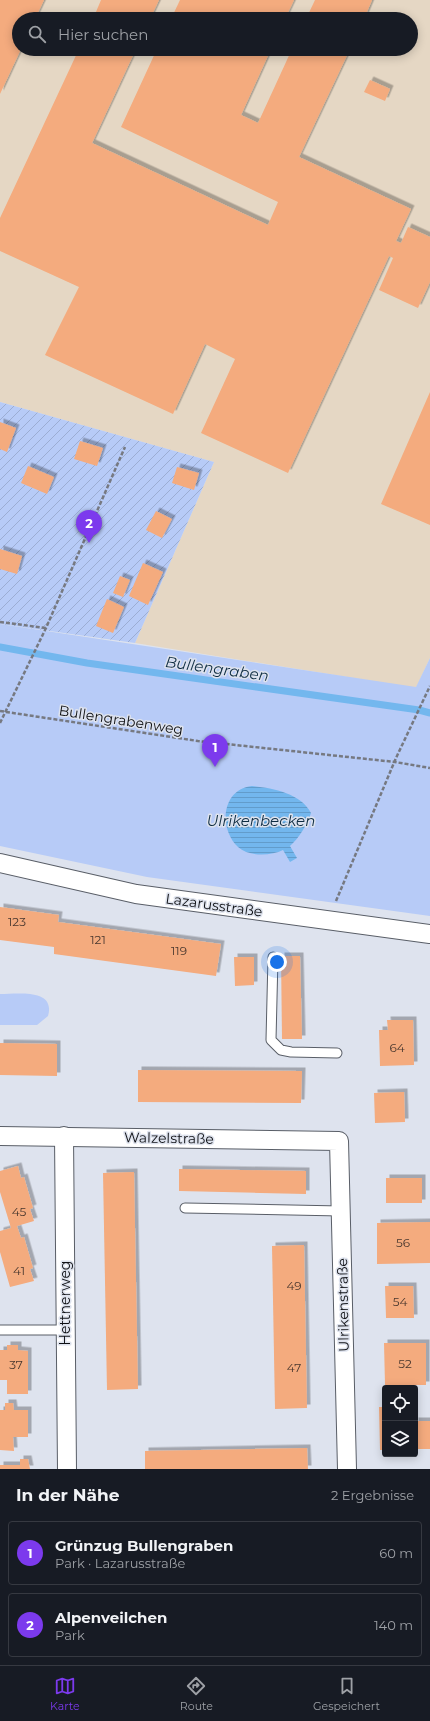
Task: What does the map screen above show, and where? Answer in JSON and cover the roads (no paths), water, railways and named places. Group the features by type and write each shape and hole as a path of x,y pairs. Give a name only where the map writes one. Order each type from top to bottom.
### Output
{"street":[{"name":"Lazarusstraße","path":"0,863 136,894 430,934"},
{"name":"Walzelstraße","path":"0,1136 339,1140"},
{"name":"Hettnerweg","path":"64,1136 66,1469"},
{"name":"Ulrikenstraße","path":"339,1140 347,1469"}],"lane":[{"path":"273,957 271,1040 281,1050 291,1052 337,1053"},
{"path":"185,1208 341,1211"},
{"path":"0,1330 66,1330"}],"water":[{"name":"Ulrikenbecken","path":"252,786 277,790 293,796 306,806 311,813 297,839 290,846 297,858 290,862 283,850 266,854 248,853 238,847 232,839 226,820 226,810 229,802 234,794 242,789"}],"waterway":[{"name":"Bullengraben","path":"0,647 87,663 419,710 430,713"}],"place":[{"name":"Alpenveilchen","path":"89,543"},
{"name":"Grünzug Bullengraben","path":"215,767"}]}
